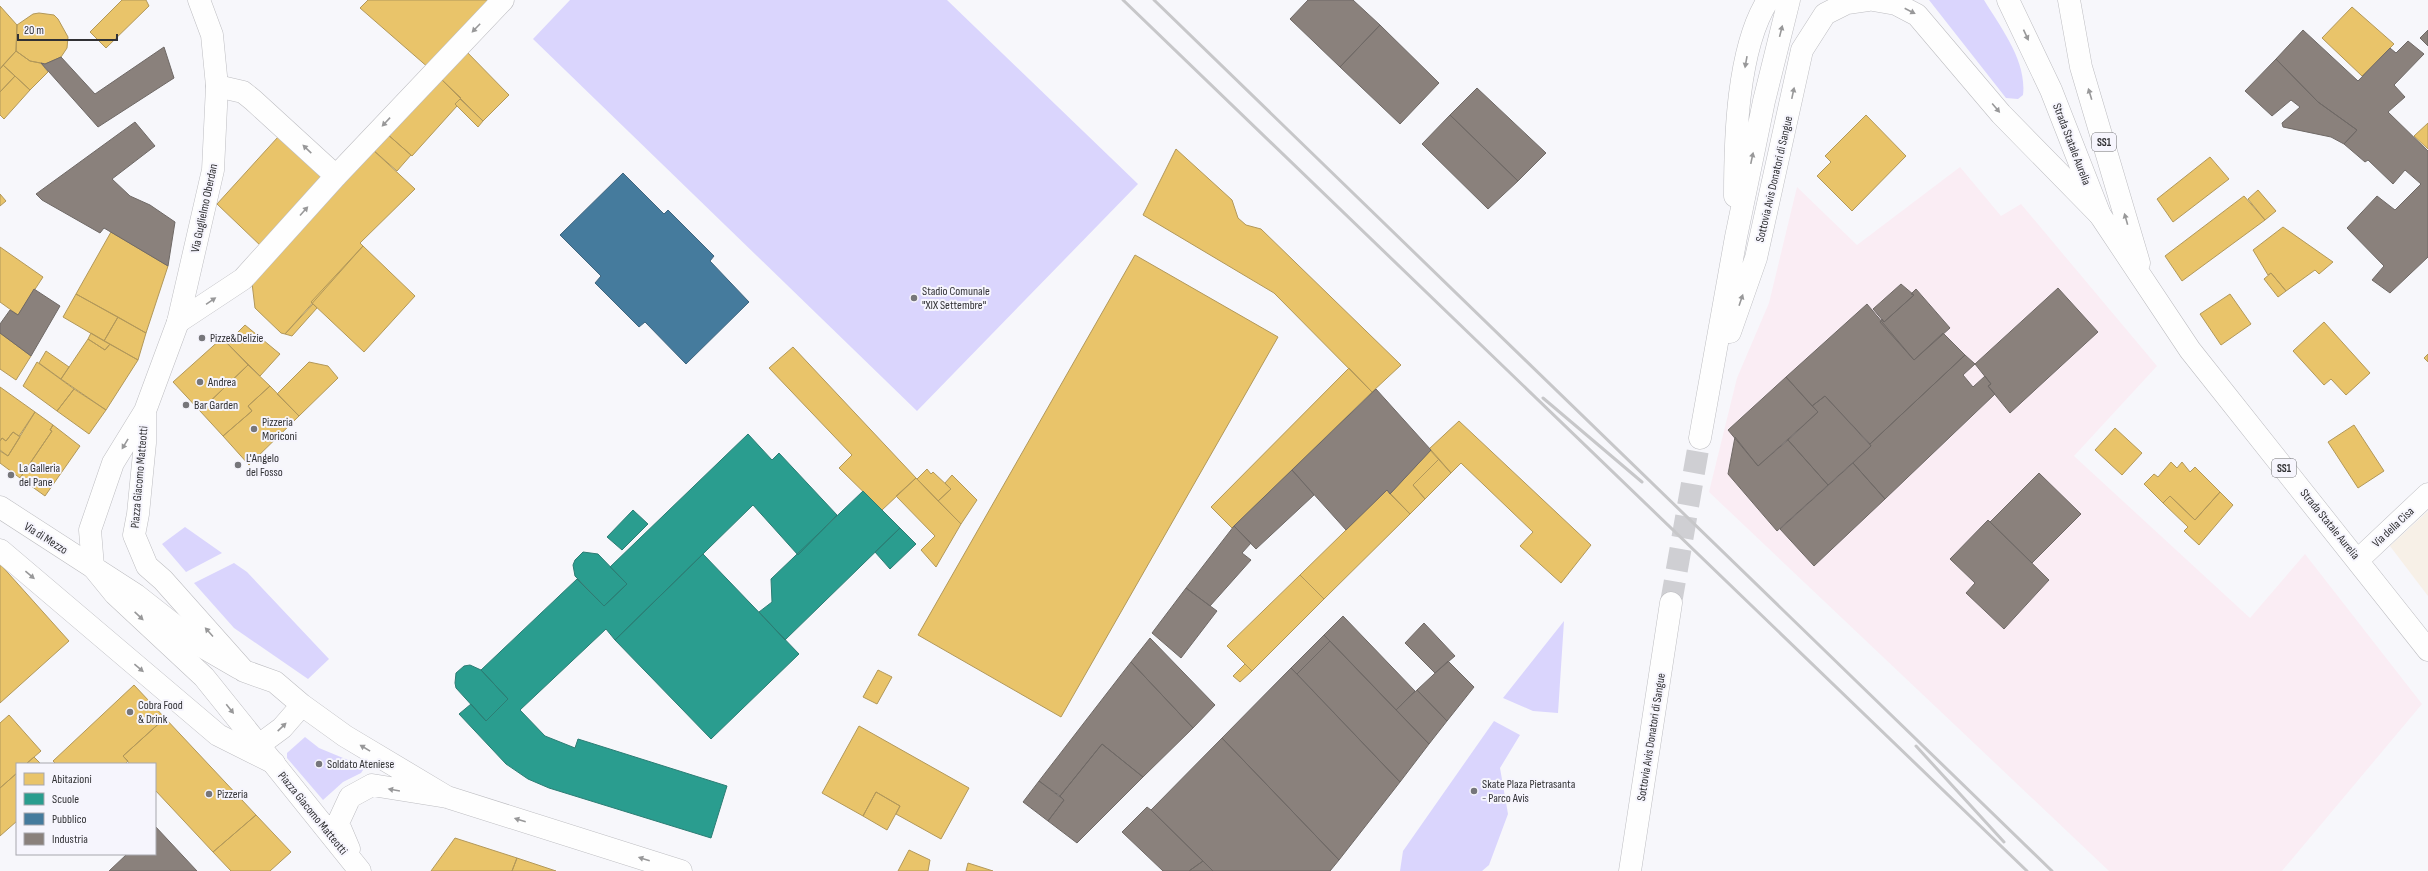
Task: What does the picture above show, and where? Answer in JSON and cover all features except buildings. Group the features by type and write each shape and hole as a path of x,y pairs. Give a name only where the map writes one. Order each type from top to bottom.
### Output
{"main road":[{"name":"Via Guglielmo Oberdan","path":"145,411 178,322 213,170 217,86 212,35 199,0"},
{"path":"178,322 243,279 336,176 503,0"},
{"name":"Sottovia Avis Donatori di Sangue","path":"1700,438 1736,237 1764,101 1789,0"},
{"name":"Sottovia Avis Donatori di Sangue","path":"1709,390 1756,258 1802,50 1824,14 1847,3 1868,0"},
{"path":"1874,0 1896,4 1917,15 2001,114 2100,215"},
{"name":"Strada Statale Aurelia","path":"2008,0 2052,90 2100,215 2144,284 2190,350 2428,650"},
{"name":"Strada Statale Aurelia","path":"2069,0 2081,67 2144,284"},
{"name":"Sottovia Avis Donatori di Sangue","path":"1736,237 1735,150 1746,59 1764,4"},
{"path":"217,86 243,92 336,176"},
{"name":"Piazza Giacomo Matteotti","path":"145,411 113,463 98,505 90,530 93,567 115,594 204,677 359,870"},
{"name":"Piazza Giacomo Matteotti","path":"145,411 145,443 138,514 134,535 147,566 163,580 244,671"},
{"name":"Via della Cisa","path":"2358,560 2428,494"},
{"name":"Via di Mezzo","path":"0,508 93,567"},
{"path":"0,550 218,735 274,764"},
{"name":"Piazza Giacomo Matteotti","path":"93,567 136,595 201,646 244,671 275,682 302,705 345,736 447,797"},
{"name":"Sottovia Avis Donatori di Sangue","path":"1630,871 1671,603"},
{"path":"259,745 282,728 302,705"},
{"name":"Piazza Giacomo Matteotti","path":"359,870 338,823 350,797 372,785 447,797"},
{"path":"447,797 681,871"}],"shaded area":[{"name":"Stadio Comunale \"XIX Settembre\"","path":"570,0 947,0 1138,184 917,411 533,39"},
{"path":"1929,0 1984,0 2005,33 2017,57 2023,82 2023,95 2018,99 2006,98"},
{"path":"1960,167 2001,216 2021,204 2157,366 2074,456 2250,618 2305,554 2422,704 2282,871 2109,871 1709,492 1737,378 1769,303 1797,187 1857,245"},
{"path":"2428,511 2428,596 2390,546"},
{"path":"185,527 222,553 186,572 162,544"},
{"path":"234,563 247,572 329,659 308,679 234,628 194,583"},
{"path":"1564,621 1558,713 1533,711 1503,698"},
{"name":"Skate Plaza Pietrasanta - Parco Avis","path":"1494,721 1520,735 1500,768 1508,814 1489,865 1482,871 1400,871 1403,851"},
{"path":"305,737 319,748 360,765 363,770 361,773 343,782 323,800 287,758 287,753"}],"tunnel":[{"path":"1671,603 1700,438"}],"railway":[{"path":"1123,0 2027,871"},
{"path":"1154,0 2052,871"},
{"path":"1543,398 1642,482"},
{"path":"1916,746 2004,842"}],"place":[{"name":"Stadio Comunale \"XIX Settembre\"","path":"914,298"},
{"name":"Pizze&Delizie","path":"202,338"},
{"name":"Andrea","path":"200,382"},
{"name":"Bar Garden","path":"186,405"},
{"name":"Pizzeria Moriconi","path":"254,429"},
{"name":"L'Angelo del Fosso","path":"238,465"},
{"name":"La Galleria del Pane","path":"11,475"},
{"name":"Cobra Food & Drink","path":"130,712"},
{"name":"Soldato Ateniese","path":"319,764"},
{"name":"Skate Plaza Pietrasanta - Parco Avis","path":"1474,791"},
{"name":"Pizzeria","path":"209,794"}]}
